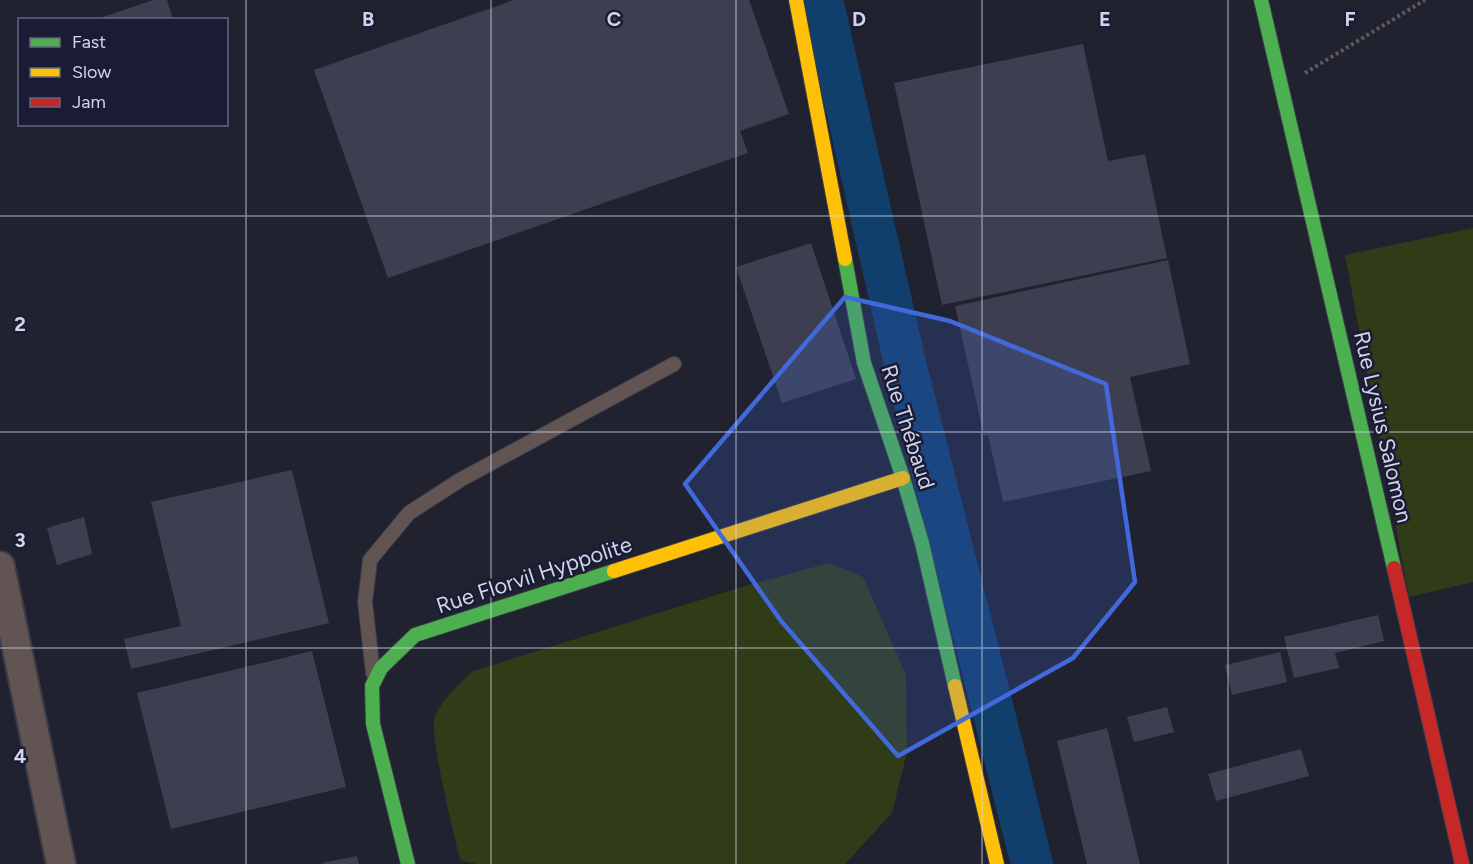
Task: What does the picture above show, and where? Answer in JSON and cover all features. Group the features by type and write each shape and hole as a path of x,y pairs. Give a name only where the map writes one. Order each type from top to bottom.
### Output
{"street":[{"name":"Rue Thébaud","path":"796,0 864,363 903,478 922,543 997,864"},
{"name":"Rue Lysius Salomon","path":"1261,0 1462,864"},
{"name":"Rue Florvil Hyppolite","path":"374,681 385,664 415,635 903,478"},
{"path":"0,566 61,864"},
{"path":"374,681 371,705 372,724 408,864"}],"lane":[{"path":"374,681 365,603 370,560 409,513 460,480 674,364"}],"path":[{"path":"1281,87 1425,0"}],"highlighted area":[{"path":"845,297 950,321 1106,384 1135,582 1073,658 898,756 781,621 685,484"}],"green space":[{"path":"1473,228 1473,582 1409,597 1345,255"},
{"path":"829,563 863,577 906,675 907,752 892,813 845,864 477,864 460,860 439,763 434,726 435,716 442,703 473,671 748,585"}],"building":[{"path":"153,0 167,0 172,18 103,18"},
{"path":"514,0 749,0 789,114 740,131 748,153 388,278 314,70"},
{"path":"1083,44 1108,161 1145,154 1167,258 942,305 894,83"},
{"path":"811,243 856,379 782,403 736,267"},
{"path":"1168,260 1190,364 1130,377 1151,471 1003,502 988,435 984,436 955,306"},
{"path":"292,470 329,623 131,669 124,639 181,626 151,502"},
{"path":"84,517 92,554 57,565 47,528"},
{"path":"1378,615 1384,641 1335,653 1339,668 1294,678 1284,637"},
{"path":"312,651 346,787 171,829 137,693"},
{"path":"1280,652 1287,682 1232,695 1225,665"},
{"path":"1167,707 1174,732 1134,742 1127,717"},
{"path":"1107,728 1140,864 1087,864 1057,741"},
{"path":"1301,749 1309,776 1216,801 1208,774"},
{"path":"357,856 359,864 322,864 322,863"}],"waterway":[{"path":"822,0 904,359 1032,864"}],"traffic: fast":[{"path":"1261,0 1394,568"},
{"path":"845,259 864,363 903,478 922,543 955,686"},
{"path":"408,864 373,724 372,686 381,668 415,635 614,571"}],"traffic: slow":[{"path":"796,0 845,259"},
{"path":"614,571 903,478"},
{"path":"955,686 997,864"}],"traffic: jam":[{"path":"1394,568 1462,864"}]}
